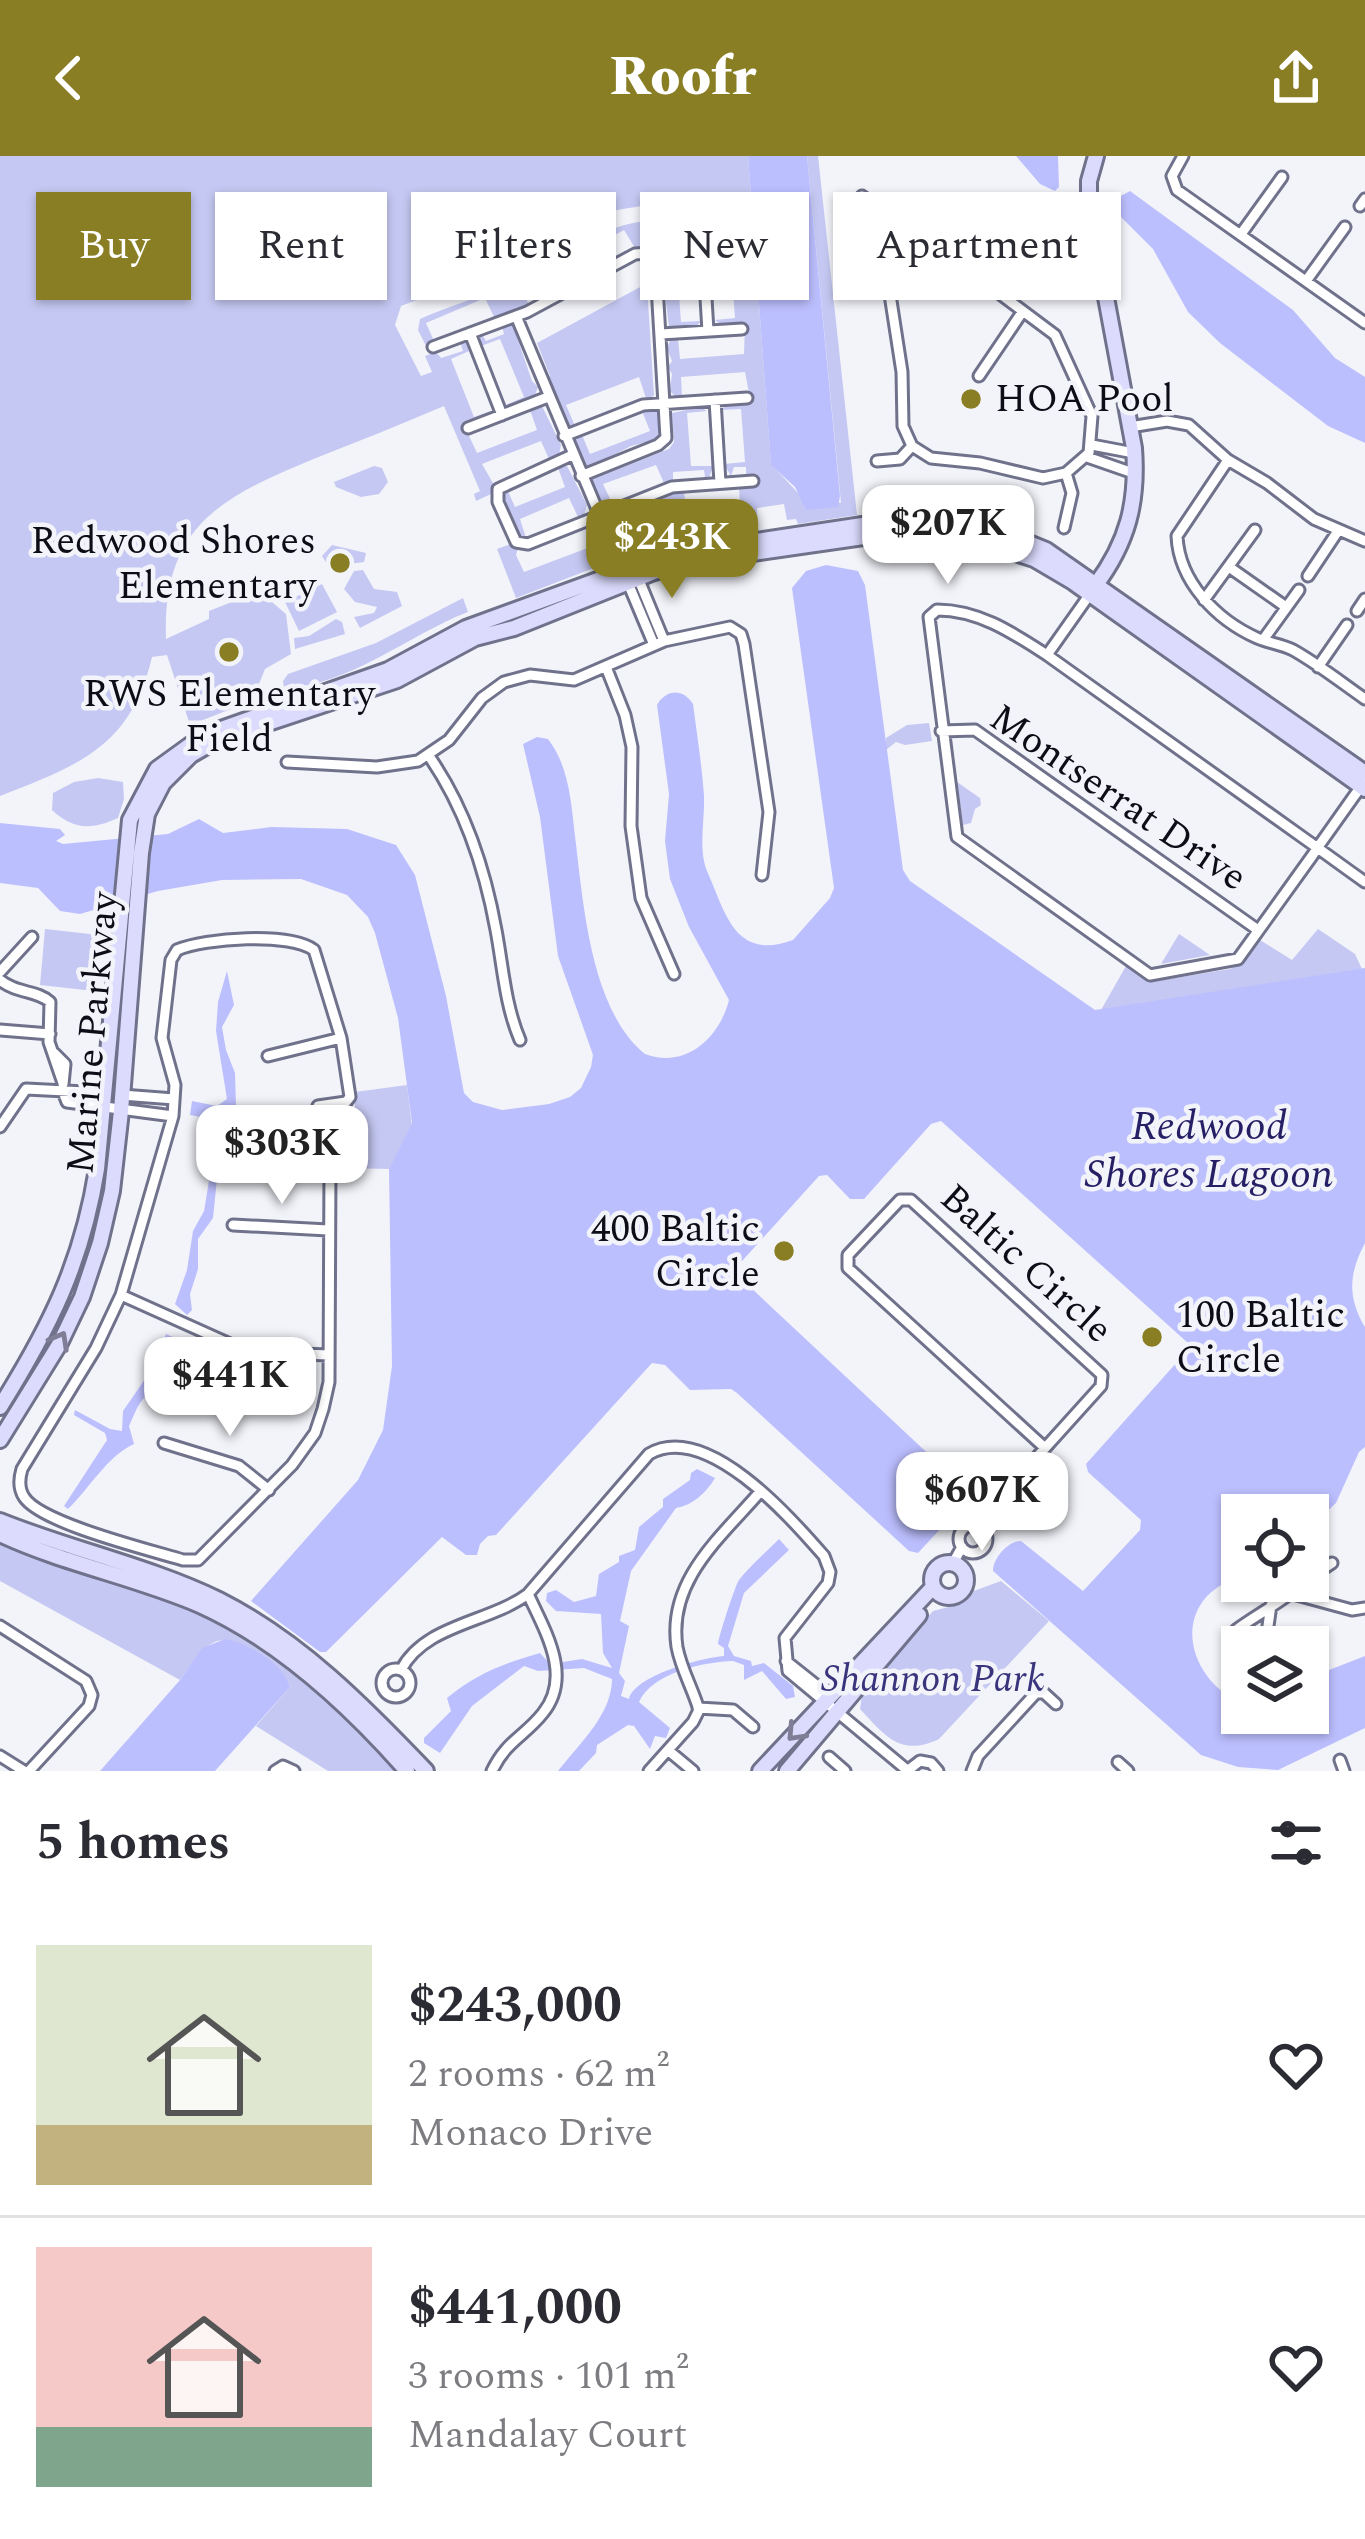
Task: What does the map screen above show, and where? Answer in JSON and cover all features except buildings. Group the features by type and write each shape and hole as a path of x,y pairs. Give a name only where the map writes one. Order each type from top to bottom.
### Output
{"main road":[{"path":"1094,588 1126,535 1136,474 1088,197 1096,156"},
{"path":"632,574 694,548 909,518 994,530 1046,550 1364,782"},
{"name":"Marine Parkway","path":"0,1407 51,1322 89,1220 121,926 148,780 168,758 204,734 278,704 388,670 466,628 632,574"},
{"name":"Marine Parkway","path":"0,1440 60,1343 87,1282 112,1191 138,927 138,820 163,783 191,755 217,740 397,680 475,638 514,628 632,574"},
{"path":"278,704 316,708"},
{"path":"0,1521 186,1586 247,1616 354,1697 426,1771"},
{"path":"0,1534 230,1620 343,1704 407,1771"},
{"path":"787,1771 936,1591 934,1571 942,1564 957,1566 967,1578 961,1594 950,1598 936,1591"},
{"path":"760,1771 936,1591"}],"street":[{"path":"1184,156 1172,176 1174,186 1365,323"},
{"path":"1241,234 1282,177"},
{"path":"1306,280 1345,227"},
{"path":"433,347 516,316 640,254"},
{"path":"580,476 662,443 667,435 659,300"},
{"path":"706,300 708,331"},
{"path":"891,300 902,372 903,426 912,446 931,458 1040,477 1066,472 1090,451 1134,453"},
{"path":"1008,300 1051,330 1062,346 1092,414 1090,451"},
{"path":"980,376 1023,311"},
{"path":"516,316 598,516 625,546 659,643"},
{"path":"661,334 742,328"},
{"path":"470,333 502,415"},
{"path":"468,428 548,397"},
{"path":"564,436 641,405 747,398"},
{"path":"715,400 720,483"},
{"path":"1130,427 1167,422 1190,425 1228,460 1338,531 1365,542"},
{"path":"877,461 897,460 912,446"},
{"path":"1090,451 1136,474"},
{"path":"572,455 499,488 497,500 516,542 525,544 672,487 753,481"},
{"path":"1228,460 1177,536 1180,553 1204,600 1365,699"},
{"path":"1064,528 1072,493 1066,472"},
{"path":"1204,600 1255,530"},
{"path":"1308,576 1338,531"},
{"path":"1229,567 1286,607"},
{"path":"1047,655 1094,588"},
{"path":"1263,640 1299,590"},
{"path":"1357,611 1365,599"},
{"path":"1364,782 1318,848 1238,959 1160,975 1145,973 958,839 940,731 928,626 931,614 944,610 977,616 1047,655 1318,848 1365,882"},
{"path":"1318,667 1347,625"},
{"path":"287,762 407,764 429,756 463,725 482,698 504,682 530,675 574,680 659,643 724,626 741,634 769,812 762,875"},
{"path":"605,667 631,739 632,826 641,898 674,974"},
{"name":"Montserrat Drive","path":"940,731 975,730 1258,930"},
{"path":"429,756 475,844 492,907 510,1018 520,1040"},
{"path":"32,937 0,976 17,992 49,1000 50,1034 64,1101 122,1103 172,1116"},
{"path":"318,1106 346,1102 350,1097 341,1038 317,955 310,946 255,940 183,947 170,960 162,1038 176,1085 172,1116 121,1295 96,1348 22,1469 23,1496 57,1520 190,1561 206,1554 269,1490 315,1433 327,1396 330,1166"},
{"path":"0,1030 50,1034"},
{"path":"268,1056 341,1038"},
{"path":"0,1127 24,1090 62,1086"},
{"path":"122,1103 174,1100"},
{"name":"Baltic Circle","path":"911,1199 1102,1379 1045,1448 848,1268 848,1255 898,1202 911,1199"},
{"path":"233,1225 328,1230"},
{"path":"121,1295 248,1352 329,1355"},
{"path":"164,1442 239,1466 269,1490"},
{"path":"401,1670 409,1655 422,1646 449,1630 514,1605 528,1594 644,1459 661,1448 679,1445 704,1450 759,1493 824,1556 830,1572 823,1593 788,1631 783,1647 786,1660 907,1770 920,1761 938,1771"},
{"path":"957,1566 965,1550 963,1530 979,1527 1045,1448"},
{"path":"649,1771 693,1722 698,1708 683,1667 676,1627 688,1577 759,1493"},
{"path":"965,1550 978,1552 985,1546 986,1533 979,1527"},
{"path":"492,1771 510,1740 544,1712 553,1696 555,1657 528,1594"},
{"path":"1242,1626 1277,1602"},
{"path":"1322,1602 1352,1610 1365,1608"},
{"path":"1268,1626 1271,1605"},
{"path":"0,1626 86,1681 92,1692 87,1709 26,1771 0,1756"},
{"path":"972,1771 978,1756 1036,1693 1044,1693 1056,1704"},
{"path":"698,1708 734,1710 753,1727"},
{"path":"665,1756 673,1771"},
{"path":"665,1756 693,1771"},
{"path":"829,1756 844,1771"},
{"path":"1118,1762 1128,1771"},
{"path":"275,1771 283,1766 294,1771"}],"green space":[{"path":"0,156 748,156 751,192 640,192 640,206 616,211 616,192 411,192 411,300 417,300 401,306 395,325 421,376 432,372 425,356 430,354 418,330 420,319 480,300 426,323 434,341 429,344 441,358 463,351 460,342 467,343 469,351 451,359 474,417 493,410 464,425 477,453 537,430 530,410 542,406 561,445 559,455 549,459 541,441 482,464 494,485 491,494 476,501 474,494 480,491 444,406 283,472 227,502 187,541 168,600 166,639 209,619 209,611 259,591 286,614 291,654 265,669 259,684 262,697 190,725 167,655 152,657 143,688 116,732 98,749 0,796"},
{"path":"807,156 818,156 857,515 798,524 796,519 787,520 784,504 757,508 758,532 646,554 632,550 614,526 622,513 631,533 670,516 663,497 684,491 686,511 740,508 739,487 753,485 746,467 734,467 731,476 724,464 745,462 741,409 721,410 751,403 745,372 681,377 682,396 670,391 670,341 678,339 680,359 744,354 745,323 715,320 735,318 734,300 759,300 771,464 798,493 841,503"},
{"path":"640,222 640,247 635,248 624,230 616,234 616,228"},
{"path":"640,287 640,300 648,300 654,396 646,398 639,377 566,405 575,426 568,425 537,343"},
{"path":"486,300 526,300 529,305 494,317"},
{"path":"666,300 679,300 681,322 701,321 697,326 669,327"},
{"path":"513,326 538,387 535,395 510,406 506,405 524,397 500,339 481,346 478,339 482,334 486,341 504,334 502,327"},
{"path":"700,407 707,411 687,413 691,466 713,466 709,478 704,470 673,472 673,481 664,483 656,465 603,484 613,505 597,502 591,480 669,449 674,442 672,413"},
{"path":"654,409 661,416 658,439 631,446 590,467 582,464 574,444 578,437 582,435 590,454 650,431 642,411"},
{"path":"374,466 382,468 388,482 379,494 361,497 336,487 334,482"},
{"path":"567,466 587,505 584,515 578,517 569,498 520,519 526,538 518,536 502,499 504,491 507,489 515,507 565,487 558,468"},
{"path":"591,523 606,539 612,561 516,598 497,549 511,544 518,548 516,555 524,572 593,546 586,525"},
{"path":"332,545 366,553 364,562 333,574 322,556"},
{"path":"363,570 374,589 397,592 402,606 360,628 354,617 374,613 377,607 355,602 344,589 354,571"},
{"path":"322,584 337,612 299,631 285,602"},
{"path":"463,598 468,612 378,658 332,679 284,688 288,674 376,643"},
{"path":"336,619 342,622 345,634 295,649 294,638 309,636"},
{"path":"929,723 932,741 896,742 886,750 886,738 907,725"},
{"path":"98,778 123,782 118,818 83,826 52,810 53,793 74,782"},
{"path":"957,782 980,798 981,805 971,823 963,825"},
{"path":"45,929 99,935 94,991 40,985"},
{"path":"1318,929 1355,954 1362,969 1101,1010 1126,966 1156,981 1230,969 1243,962 1260,940 1292,960"},
{"path":"1179,934 1210,955 1161,964"},
{"path":"407,1085 412,1127 389,1169 342,1168 342,1159 323,1158 319,1126 342,1123 341,1110 355,1107 355,1092"},
{"path":"0,1543 177,1605 230,1629 307,1683 397,1771 328,1771 256,1726 290,1687 283,1674 249,1648 216,1641 180,1680 0,1581"},
{"name":"Shannon Park","path":"1001,1581 1049,1621 939,1739 914,1746 886,1736 860,1709 862,1696 933,1611 960,1604 971,1592"}],"water":[{"path":"748,156 807,156 838,507 806,510 795,487 771,465 759,300 809,300 809,192 751,192"},
{"path":"1016,156 1058,156 1059,187 1055,191 1040,184"},
{"path":"1130,191 1293,310 1335,358 1365,377 1365,443 1328,426 1220,343 1188,312 1153,249 1121,217 1121,196"},
{"name":"Redwood Shores Lagoon","path":"826,565 858,571 865,585 903,870 910,881 1095,1010 1365,968 1365,1243 1352,1285 1365,1327 1365,1447 1329,1510 1329,1494 1221,1494 1221,1585 1203,1601 1192,1631 1198,1661 1221,1690 1221,1734 1329,1734 1329,1670 1365,1656 1365,1728 1278,1770 1238,1767 1201,1755 993,1571 1002,1551 1021,1541 1083,1591 1140,1530 1141,1520 1088,1472 1086,1464 1186,1352 1188,1343 941,1121 931,1124 864,1199 850,1199 827,1175 819,1176 733,1271 969,1492 969,1498 918,1553 909,1551 737,1393 731,1389 690,1390 665,1365 652,1363 496,1535 480,1544 477,1555 466,1555 442,1537 326,1652 251,1601 358,1480 383,1430 392,1366 389,1169 412,1123 398,1018 375,933 368,917 347,895 301,879 222,880 158,891 80,914 60,911 38,888 0,883 0,823 60,829 65,835 56,841 63,844 168,834 199,819 223,833 271,827 347,829 396,845 415,875 446,996 464,1093 473,1102 502,1110 549,1104 581,1088 593,1055 558,956 540,817 523,744 537,737 548,739 565,773 586,922 612,1010 645,1054 660,1058 687,1054 709,1038 729,1000 689,927 670,879 665,841 669,794 657,705 675,692 693,704 704,796 703,853 727,916 735,929 757,944 793,940 834,888 792,588 806,571"},
{"path":"227,971 234,1005 222,1027 235,1073 236,1106 250,1119 277,1122 284,1134 285,1155 252,1161 232,1156 218,1169 213,1218 198,1239 198,1269 190,1294 192,1310 187,1315 175,1304 193,1231 204,1211 211,1169 227,1154 221,1124 190,1115 192,1101 217,1106 227,1099 216,1031"},
{"path":"166,1334 175,1338 170,1367 135,1412 129,1426 134,1444 107,1464 68,1509 64,1506 107,1440 105,1433 74,1415 75,1410 122,1431 123,1411 152,1369"},
{"path":"697,1469 715,1478 698,1498 676,1508 631,1571 620,1621 629,1626 619,1673 625,1681 621,1696 629,1699 643,1683 669,1670 724,1656 718,1644 737,1584 779,1539 789,1550 744,1593 728,1646 734,1656 751,1661 752,1666 764,1663 793,1686 795,1697 786,1699 762,1671 744,1680 744,1665 733,1661 680,1671 655,1684 639,1702 670,1728 666,1738 655,1736 650,1749 634,1726 628,1725 597,1745 596,1753 579,1771 558,1771 601,1716 612,1679 584,1668 538,1671 524,1666 472,1706 440,1753 424,1743 451,1711 447,1698 503,1665 540,1653 550,1664 582,1659 612,1668 603,1653 601,1614 556,1611 546,1601 547,1593 556,1590 574,1602 596,1596 599,1574 619,1562 619,1556 635,1550 639,1527"},
{"path":"225,1639 264,1656 290,1687 215,1771 100,1771 202,1648"}],"place":[{"name":"HOA Pool","path":"971,399"},
{"name":"Redwood Shores Elementary","path":"340,563"},
{"name":"RWS Elementary Field","path":"229,652"},
{"name":"400 Baltic Circle","path":"784,1251"},
{"name":"100 Baltic Circle","path":"1152,1337"}]}
